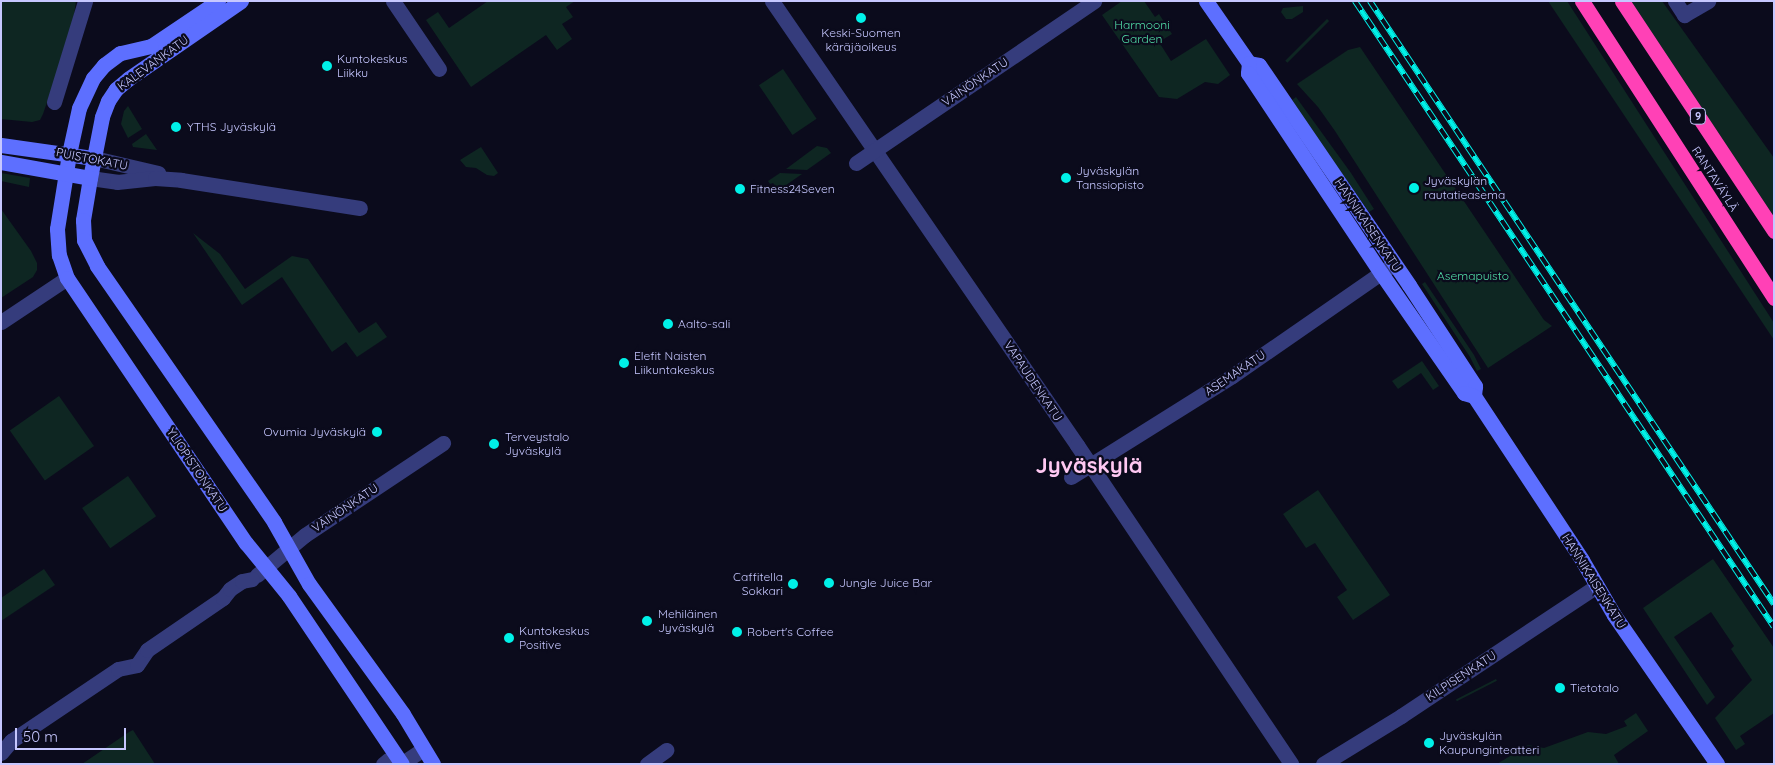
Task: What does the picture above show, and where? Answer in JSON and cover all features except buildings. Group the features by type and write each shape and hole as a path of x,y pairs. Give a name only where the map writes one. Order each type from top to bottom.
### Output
{"highway":[{"name":"RANTAVÄYLÄ","path":"1582,1 1774,298"},
{"name":"RANTAVÄYLÄ","path":"1622,1 1774,231"}],"main road":[{"name":"KALEVANKATU","path":"69,154 83,98 93,78 104,65 120,52 151,46 218,1"},
{"name":"KALEVANKATU","path":"90,178 102,117 108,101 116,89 241,1"},
{"name":"HANNIKAISENKATU","path":"1206,1 1249,63 1248,73 1381,273 1464,393 1474,396"},
{"name":"HANNIKAISENKATU","path":"1249,63 1259,65 1395,263 1475,386 1474,396 1582,560 1597,586 1717,764"},
{"name":"PUISTOKATU","path":"1,145 94,158"},
{"name":"YLIOPISTONKATU","path":"69,154 60,199 57,242 59,255 67,278 246,543 289,596 402,763"},
{"name":"PUISTOKATU","path":"1,162 90,178"},
{"path":"90,178 83,229 88,250 274,522 309,584 403,714 433,764"}],"street":[{"path":"54,102 85,1"},
{"path":"393,1 439,69"},
{"name":"VAPAUDENKATU","path":"772,1 1291,764"},
{"name":"VÄINÖNKATU","path":"856,163 1094,1"},
{"path":"1675,1 1684,15 1708,1"},
{"name":"PUISTOKATU","path":"94,158 181,180"},
{"name":"PUISTOKATU","path":"90,178 117,182 155,178 181,180 360,208"},
{"name":"ASEMAKATU","path":"1071,477 1232,376 1395,263"},
{"path":"1,322 67,278"},
{"name":"VÄINÖNKATU","path":"4,746 118,670 136,664 147,650 223,598 234,597 248,588 252,579 288,547 443,443"},
{"name":"KILPISENKATU","path":"1323,764 1401,716 1597,586"},
{"path":"383,764 388,760 402,763 423,750"},
{"path":"647,764 666,750"}],"green space":[{"path":"1,1 76,1 72,29 40,120 32,122 1,119"},
{"path":"488,1 575,1 566,7 573,17 562,24 572,39 557,50 546,35 471,87 426,20 438,12 449,28"},
{"name":"Harmooni Garden","path":"1122,1 1144,1 1155,17 1159,14 1172,34 1159,42 1171,61 1206,39 1230,75 1218,84 1205,82 1177,99 1159,97 1102,15"},
{"path":"1548,1 1567,1 1774,323 1774,340"},
{"path":"1631,1 1662,1 1774,158 1774,217"},
{"path":"1303,6 1303,12 1292,19 1286,19 1281,12 1283,8"},
{"path":"1327,19 1329,21 1287,63 1285,61"},
{"name":"Asemapuisto","path":"1360,47 1544,320 1552,326 1488,368 1335,131 1318,107 1297,84 1348,50"},
{"path":"783,69 817,119 793,135 759,85"},
{"path":"1296,97 1351,173 1374,209 1369,212 1336,165 1292,100"},
{"path":"128,106 142,129 128,138 121,124 124,111"},
{"path":"146,134 157,150 133,147 132,144"},
{"path":"817,146 827,148 831,153 807,170 786,169"},
{"path":"481,147 498,173 494,176 487,175 476,168 466,167 460,160"},
{"path":"1,173 30,178 29,187 1,181"},
{"path":"780,173 802,174 779,190 773,183 770,184 768,181"},
{"path":"1,209 31,251 37,263 37,270 33,277 1,298"},
{"path":"193,233 220,254 245,289 292,256 308,259 359,333 376,322 387,337 357,357 346,342 332,352 282,277 242,305"},
{"path":"1425,282 1474,355 1481,369 1477,371 1470,357 1422,284"},
{"path":"1422,361 1439,386 1433,390 1421,373 1398,389 1392,381"},
{"path":"59,396 94,446 45,480 10,430"},
{"path":"128,476 156,516 110,548 82,508"},
{"path":"1318,490 1390,595 1353,620 1337,597 1347,590 1315,543 1306,548 1283,514"},
{"path":"1713,559 1774,648 1774,713 1740,736 1745,744 1736,750 1715,718 1752,680 1731,649 1734,646 1711,612 1674,637 1715,697 1707,705 1643,608"},
{"path":"44,569 55,585 1,621 1,598"},
{"path":"1496,679 1497,681 1457,701 1456,699"},
{"path":"1636,713 1648,731 1614,755 1619,764 1497,764 1528,745 1544,748 1588,732 1606,734 1627,726 1624,721"},
{"path":"133,730 155,764 82,764 129,732"}],"railway":[{"path":"1355,1 1774,627"},
{"path":"1370,1 1774,604"}],"place":[{"name":"Keski-Suomen käräjäoikeus","path":"861,18"},
{"name":"Kuntokeskus Liikku","path":"327,66"},
{"name":"YTHS Jyväskylä","path":"176,127"},
{"name":"Jyväskylän Tanssiopisto","path":"1066,178"},
{"name":"Jyväskylän rautatieasema","path":"1414,188"},
{"name":"Fitness24Seven","path":"740,189"},
{"name":"Aalto-sali","path":"668,324"},
{"name":"Elefit Naisten Liikuntakeskus","path":"624,363"},
{"name":"Ovumia Jyväskylä","path":"377,432"},
{"name":"Terveystalo Jyväskylä","path":"494,444"},
{"name":"Jungle Juice Bar","path":"829,583"},
{"name":"Caffitella Sokkari","path":"793,584"},
{"name":"Mehiläinen Jyväskylä","path":"647,621"},
{"name":"Robert's Coffee","path":"737,632"},
{"name":"Kuntokeskus Positive","path":"509,638"},
{"name":"Tietotalo","path":"1560,688"},
{"name":"Jyväskylän Kaupunginteatteri","path":"1429,743"}],"district":[{"name":"Jyväskylä","path":"1089,466"}]}
